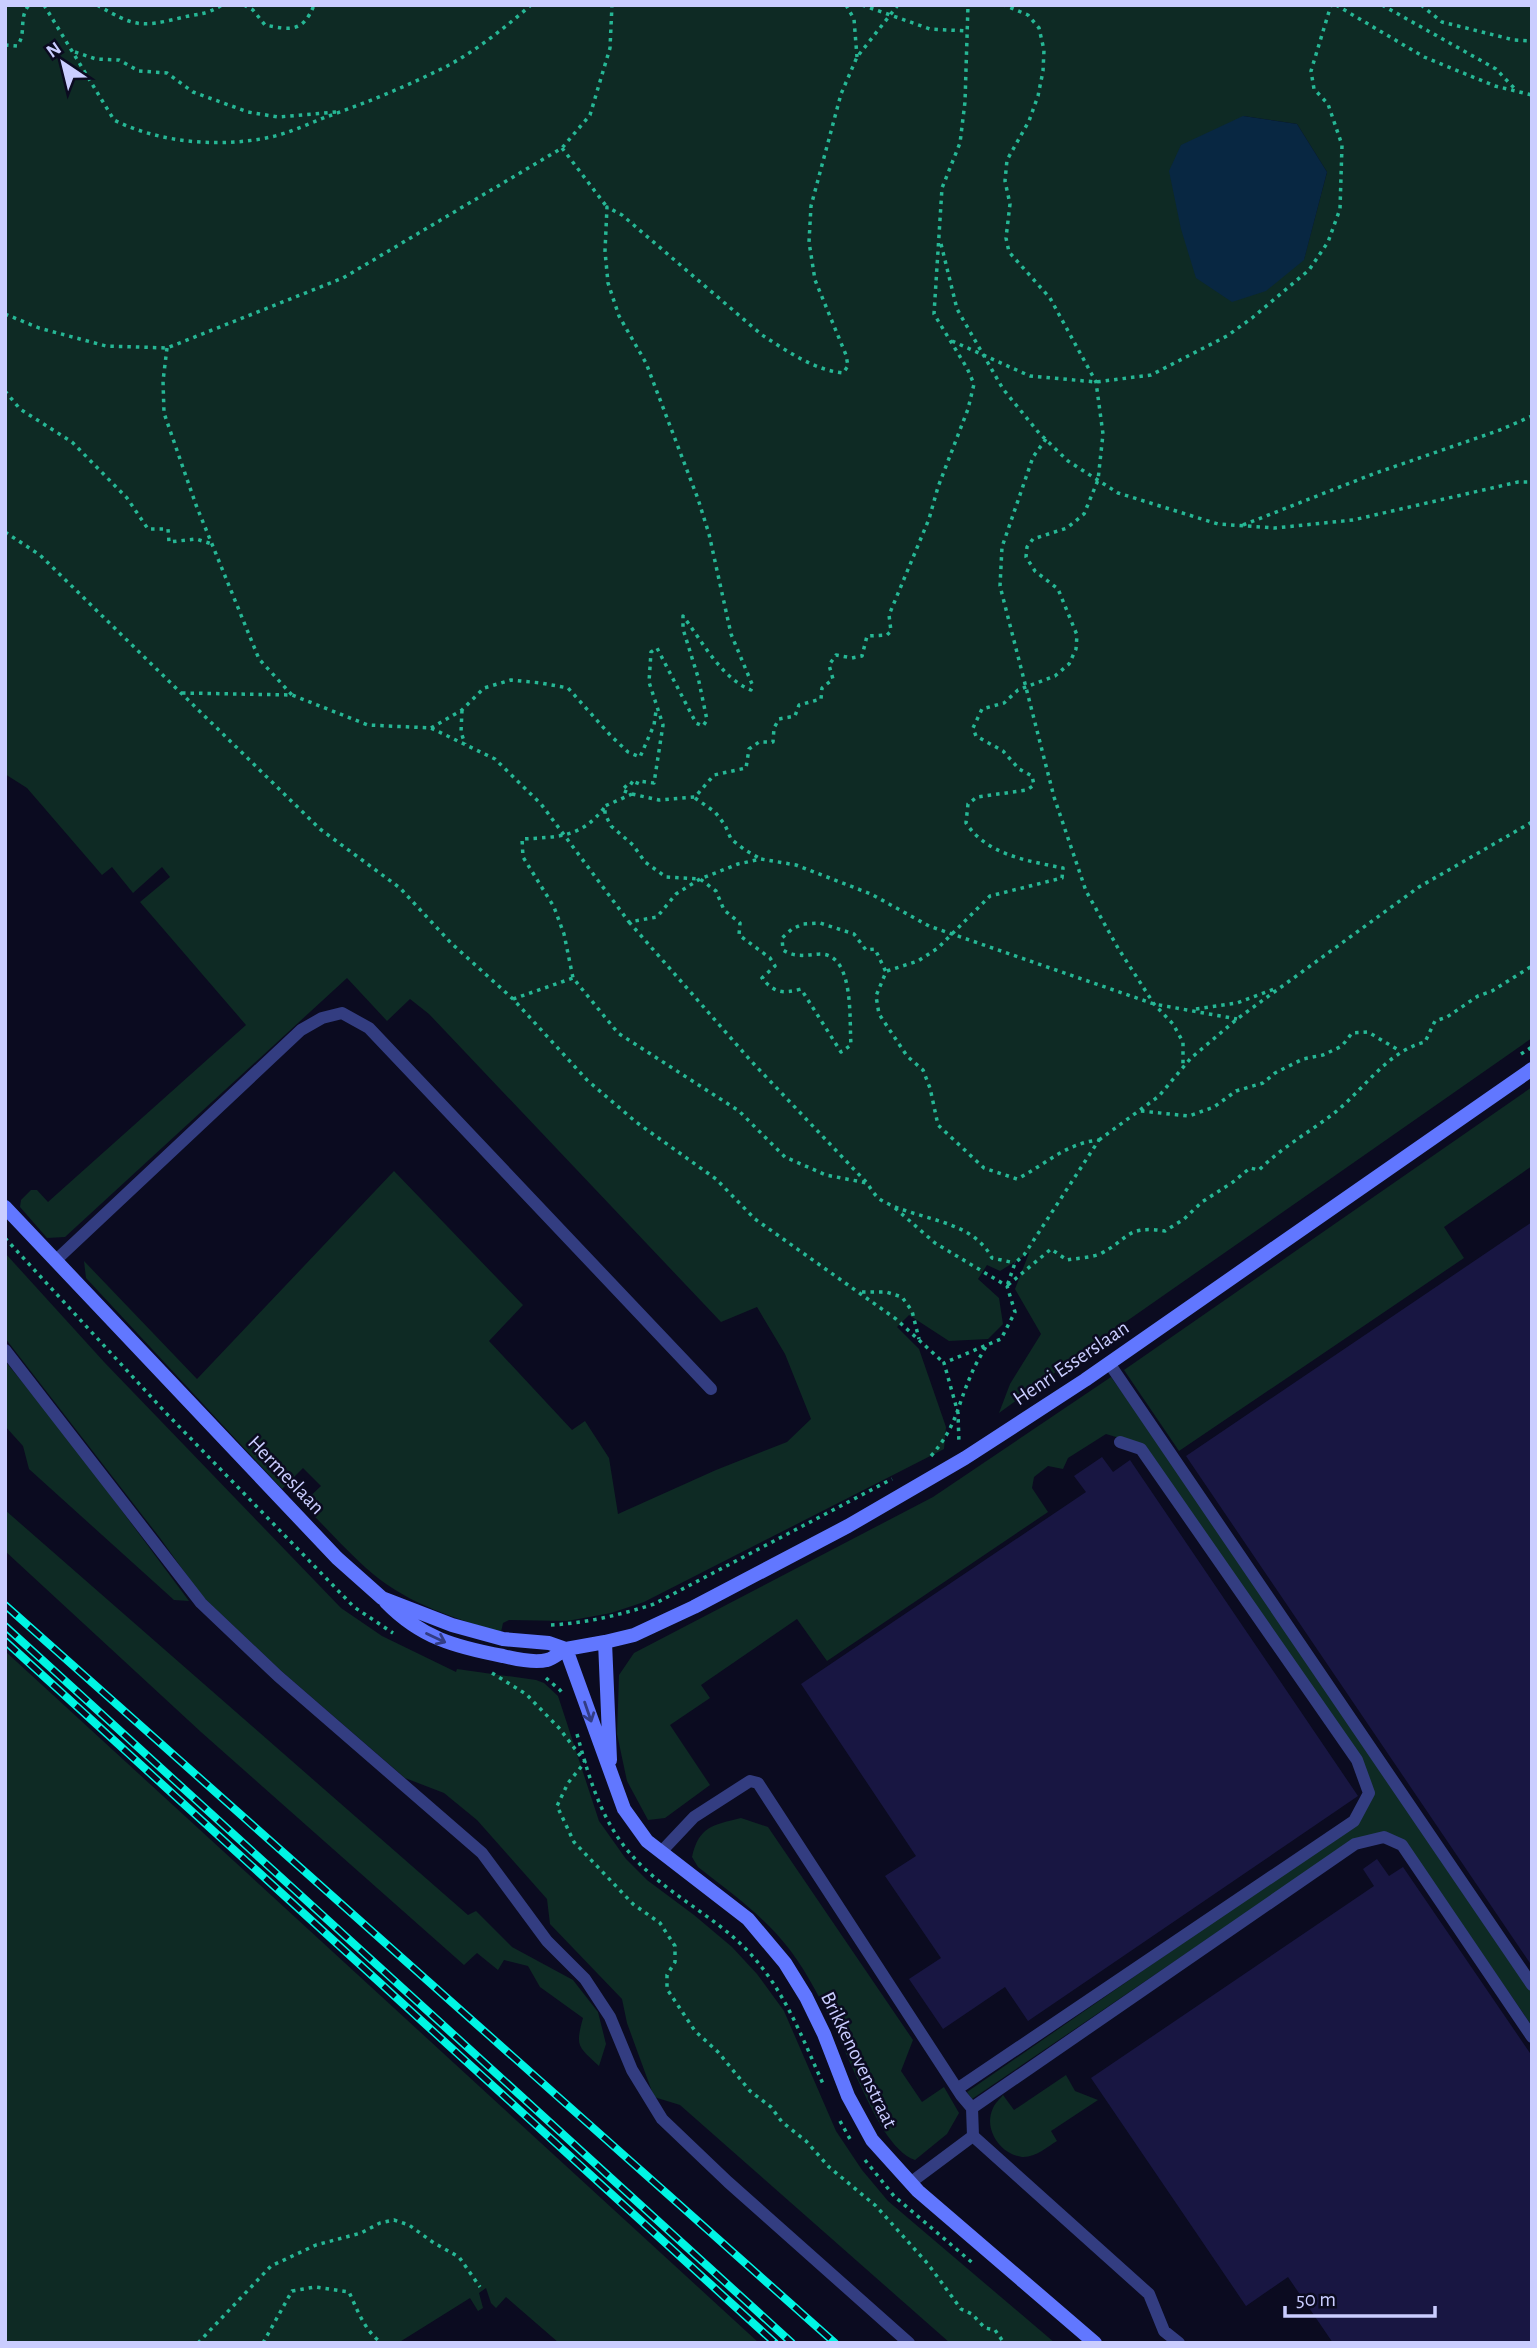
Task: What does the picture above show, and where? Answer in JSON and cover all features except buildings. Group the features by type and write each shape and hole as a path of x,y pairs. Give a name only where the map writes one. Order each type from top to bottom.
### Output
{"street":[{"name":"Henri Esserslaan","path":"605,1642 634,1634 694,1607 848,1526 965,1458 1109,1363 1532,1069"},
{"name":"Hermeslaan","path":"5,1207 337,1558 403,1620 435,1639 459,1648 516,1659 547,1660 566,1649"},
{"path":"566,1649 605,1642"},
{"name":"Brikkenovenstraat","path":"605,1642 611,1776"},
{"name":"Brikkenovenstraat","path":"566,1649 624,1809 647,1841 748,1919 785,1963 806,1997 824,2034 848,2096 872,2140 910,2183 1095,2343"}],"lane":[{"path":"55,1261 301,1030 322,1018 342,1013 369,1028 711,1389"},
{"path":"5,1350 201,1603 278,1676 482,1853 547,1941 591,1989 610,2017 632,2070 662,2119 728,2182 909,2343"},
{"path":"1109,1363 1532,1985"},
{"path":"957,2090 1354,1821 1369,1793 1357,1760 1141,1449 1120,1442"},
{"path":"661,1852 694,1817 750,1781 758,1783 957,2090 972,2108 973,2136 1149,2294 1164,2331 1179,2343"},
{"path":"972,2108 1355,1844 1384,1837 1402,1845 1532,2037"},
{"path":"910,2183 973,2136"}],"path":[{"path":"5,45 17,46 22,41 23,12 29,5"},
{"path":"97,5 128,22 145,25 184,16 206,15 222,5"},
{"path":"244,5 253,10 265,25 289,30 301,25 314,5"},
{"path":"43,6 114,120 133,129 177,140 226,143 272,137 342,112 437,72 498,32 531,5"},
{"path":"5,314 39,328 106,346 167,348 343,278 562,148 590,115 610,48 612,5"},
{"path":"846,5 854,19 857,57"},
{"path":"862,5 930,29 967,31"},
{"path":"562,148 607,207 622,215 762,335 829,372 844,373 848,366 846,355 815,280 809,223 814,194 841,94 857,57 898,5"},
{"path":"695,797 714,775 747,768 749,749 759,742 773,742 774,728 779,719 795,716 799,705 821,698 822,688 833,679 830,665 836,655 852,658 862,656 867,636 887,635 891,631 889,615 929,519 938,487 968,409 974,384 934,314 942,188 960,143 965,102 968,5"},
{"path":"886,972 918,961 938,948 990,896 1062,878 1064,874 1063,868 1019,859 994,848 974,835 966,823 968,804 977,797 1027,790 1034,785 1032,776 1019,769 1003,751 976,736 974,727 982,709 1004,703 1018,690 1055,676 1069,664 1076,649 1077,635 1058,589 1035,572 1026,557 1027,547 1033,539 1067,528 1084,514 1098,480 1103,433 1096,382 1051,298 1009,252 1006,238 1010,204 1005,181 1007,160 1029,121 1038,96 1044,50 1039,29 1028,15 1004,5"},
{"path":"950,340 1030,376 1096,382 1151,375 1227,336 1309,270 1328,242 1340,209 1343,154 1328,104 1314,89 1311,71 1334,5 1424,57 1495,86 1532,95"},
{"path":"1382,5 1496,69 1517,92"},
{"path":"1421,5 1442,22 1514,40 1532,41"},
{"path":"73,52 96,59 118,60 139,71 167,73 193,92 248,112 278,117 342,112"},
{"path":"607,207 605,251 608,283 620,316 646,363 698,499 709,534 731,634 752,684 751,690 742,687 727,673 683,616 682,629 698,677 707,720 703,726 696,723 657,648 651,652 649,682 663,725 654,783 638,781 636,786 630,782 622,790 659,800 695,797 726,825 731,839 761,859 796,865 871,894 929,926 1154,1004 1237,1019"},
{"path":"940,238 957,309 1003,390 1068,461 1118,493 1218,524 1275,528 1353,520 1518,482 1532,482"},
{"path":"167,348 163,381 164,413 212,544 259,659 292,695"},
{"path":"5,391 20,409 72,442 127,498 148,529 168,529 169,542 196,539 212,544"},
{"path":"1241,526 1532,416"},
{"path":"1046,439 1033,457 1002,547 1000,586 1054,797 1086,891 1118,948 1154,1004 1173,1024 1183,1042 1183,1068"},
{"path":"5,532 40,555 320,829 400,888 451,943 513,999 578,1071 626,1113 716,1179 755,1219 860,1292 919,1339 944,1363 958,1413 960,1436"},
{"path":"431,728 462,709 484,688 511,680 568,688 611,736 628,752 640,757 654,725 657,707"},
{"path":"180,693 292,695 368,725 431,728 495,759 541,804 629,922 751,1061 879,1199 925,1218 965,1229 986,1246 992,1258 1015,1263"},
{"path":"462,709 461,732 465,744"},
{"path":"632,794 605,806 594,821 565,837 522,839 523,857 554,907 564,934 573,978 618,1032 739,1111 785,1157 826,1175 867,1183"},
{"path":"605,806 605,814 611,826 633,845 645,862 666,877 700,879 716,891 724,910 740,923 739,935 770,958 775,966 762,978 770,988 785,994 802,989 841,1052 851,1045 849,1004 842,967 834,958 821,954 808,957 791,955 783,950 782,938 803,924 820,923 854,934 866,950 876,948 886,972 876,996 879,1014 907,1056 923,1070 939,1125 984,1168 1017,1179 1067,1148 1099,1140"},
{"path":"944,1363 1001,1339 1015,1312 1007,1286 1015,1263 1024,1255 1099,1140 1158,1096 1191,1058 1237,1019 1419,887 1532,822"},
{"path":"629,922 657,917 676,894 700,879 738,864 761,859"},
{"path":"1007,1286 1051,1249 1067,1260 1098,1255 1132,1231 1146,1228 1165,1231 1250,1168 1259,1170 1271,1158 1332,1114 1401,1051 1425,1041 1435,1021 1447,1017 1478,996 1492,992 1532,966"},
{"path":"513,999 573,978"},
{"path":"1192,1010 1237,1003 1282,986"},
{"path":"1140,1111 1189,1116 1214,1107 1236,1091 1263,1083 1275,1073 1303,1059 1323,1055 1342,1046 1352,1033 1368,1032 1401,1051"},
{"path":"1521,1055 1532,1047"},
{"path":"891,1204 935,1243 1007,1286"},
{"path":"860,1292 886,1292 902,1297 912,1311 919,1339"},
{"path":"938,1455 928,1461 947,1438 971,1375 987,1345"},
{"path":"959,1445 970,1438"},
{"path":"545,1626 580,1624 622,1615 654,1604 902,1474"},
{"path":"489,1671 526,1694 559,1728 585,1762"},
{"path":"542,1676 560,1690 566,1701"},
{"path":"575,1726 599,1806 617,1836 642,1867 731,1936 754,1958 782,1996 828,2095"},
{"path":"585,1762 568,1783 557,1806 574,1842 633,1905 660,1923 675,1946 674,1962 667,1975 667,1989 679,2010 750,2091 771,2107 782,2122 806,2141 829,2167 876,2206 928,2264 961,2309 972,2314 985,2328 995,2330 1004,2343"},
{"path":"840,2120 853,2143"},
{"path":"861,2154 894,2196 975,2265"},
{"path":"198,2343 271,2266 316,2245 361,2233 380,2222 394,2220 409,2225 434,2244 459,2257 480,2287"},
{"path":"263,2343 292,2291 315,2287 349,2291 359,2316 375,2339 382,2343"}],"green space":[{"path":"5,5 1532,5 1532,1038 999,1413 1010,1384 1041,1334 1015,1289 1029,1253 1000,1271 987,1265 978,1279 999,1298 1003,1324 988,1339 949,1341 909,1315 897,1327 919,1349 946,1427 944,1449 644,1602 611,1613 567,1621 509,1620 503,1623 501,1632 451,1616 401,1594 364,1566 302,1504 321,1486 303,1468 282,1489 86,1278 84,1261 197,1379 394,1171 523,1305 489,1341 572,1430 585,1421 609,1458 618,1514 787,1442 811,1419 785,1354 757,1307 721,1322 429,1014 410,999 387,1021 347,978 65,1237 47,1238 20,1207 21,1200 31,1190 37,1190 48,1202 246,1025 140,902 170,877 162,867 133,893 112,867 102,875 27,788 5,774","holes":["1243,116 1297,124 1327,172 1304,259"]},
{"path":"1532,1087 1532,1166 1444,1227 1464,1258 1179,1451 1124,1370"},
{"path":"5,1253 105,1363 341,1608 382,1636 456,1672 457,1669 536,1680 544,1683 558,1696 599,1821 626,1859 647,1880 732,1947 757,1974 784,2011 836,2131 862,2170 888,2201 1055,2343 950,2343 680,2105 654,2097 627,2023 622,1999 550,1924 547,1899 477,1820 444,1793 405,1778 279,1669 201,1595 5,1338"},
{"path":"5,1361 65,1434 189,1601 174,1600 29,1469 23,1446 5,1426"},
{"path":"1111,1377 1162,1447 1532,1991 1532,2026 1404,1841 1347,1844 972,2099 967,2092 1354,1825 1369,1782 1146,1446 1106,1434 1068,1458 1063,1469 1048,1466 1034,1477 1032,1488 1048,1512 827,1661 797,1619 701,1685 710,1698 670,1725 710,1785 665,1818 648,1820 627,1781 617,1734 619,1675 634,1653 933,1497"},
{"path":"5,1510 468,1915 476,1911 512,1947 573,1980 598,2012 606,2044 599,2066 580,2045 583,2018 540,1987 528,1966 504,1960 498,1970 477,1953 464,1965 201,1732 5,1551"},
{"path":"5,1651 759,2343 559,2343 506,2297 496,2308 491,2303 486,2288 479,2293 483,2308 478,2311 470,2298 398,2343 5,2343"},
{"path":"741,1818 768,1827 913,2040 901,2071 922,2102 944,2087 959,2113 947,2134 915,2160 891,2141 878,2121 821,2001 790,1950 758,1916 698,1867 692,1857 699,1839 709,1828"},
{"path":"1066,2075 1075,2091 1098,2100 1051,2131 1057,2141 1036,2154 1022,2157 1001,2146 992,2132 990,2116 1003,2095 1014,2110"}],"water":[{"path":"1243,116 1297,124 1327,172 1304,260 1266,291 1232,302 1196,278 1181,229 1169,171 1181,145"}],"railway":[{"path":"5,1605 835,2343"},
{"path":"5,1626 792,2343"},
{"path":"5,1641 775,2343"}]}
